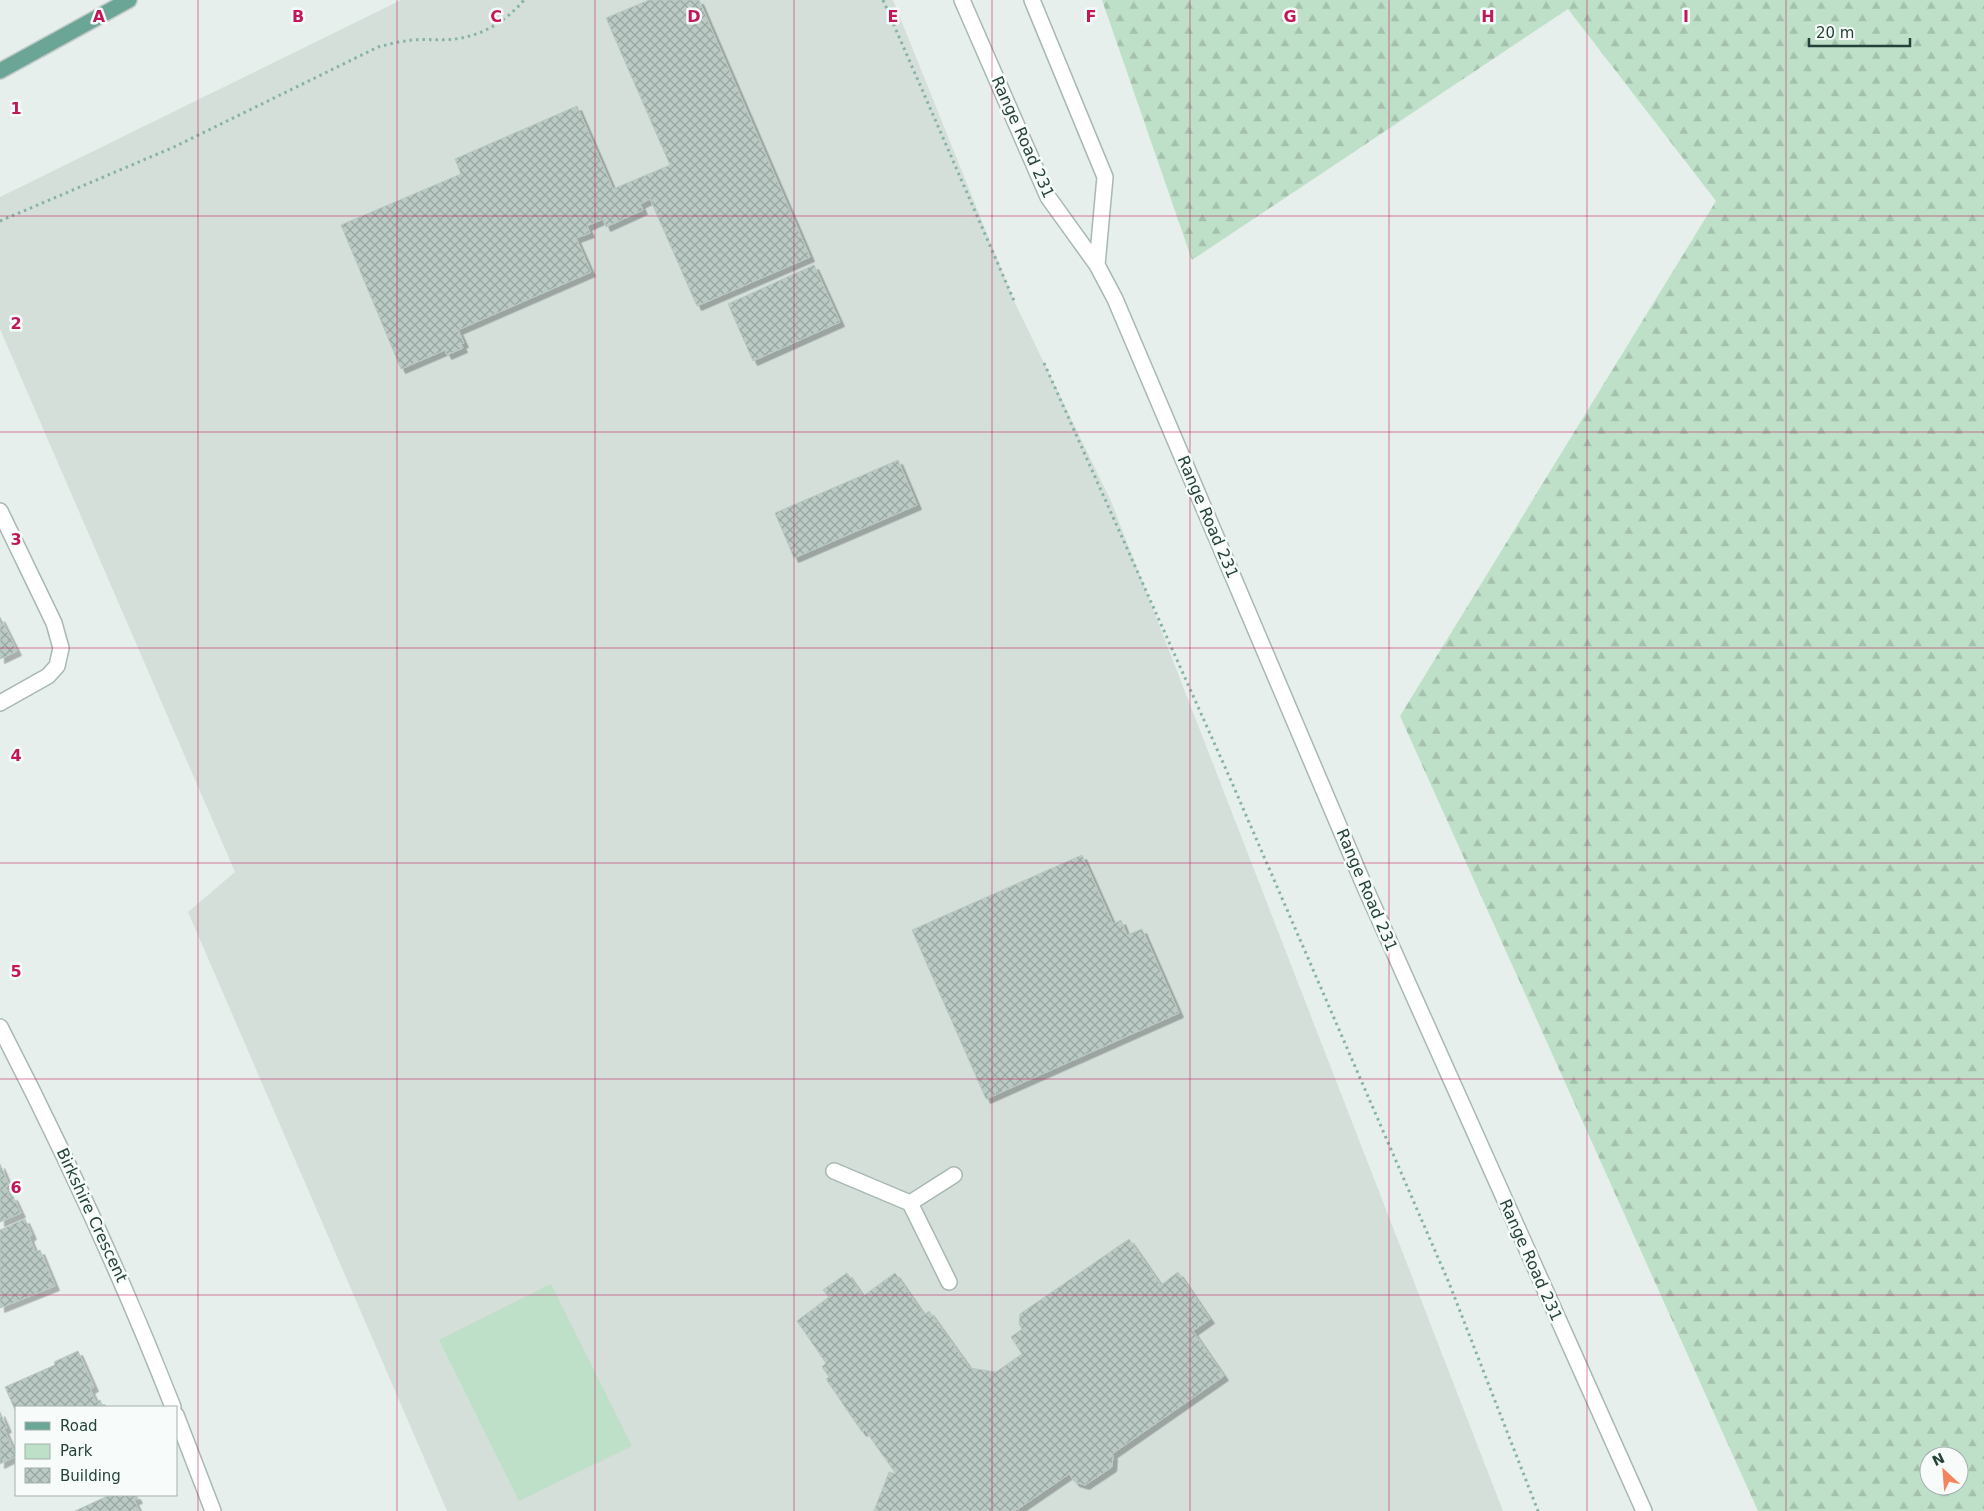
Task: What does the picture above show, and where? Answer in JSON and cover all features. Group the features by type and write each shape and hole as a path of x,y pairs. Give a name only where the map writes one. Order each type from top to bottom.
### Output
{"main road":[{"path":"0,71 129,0"}],"street":[{"name":"Range Road 231","path":"962,0 1048,197 1097,265 1123,317 1364,885 1644,1511"},
{"path":"1032,0 1105,176 1097,265"},
{"path":"0,511 54,623 61,648 57,666 48,676 0,704"},
{"name":"Birkshire Crescent","path":"0,1027 78,1183 125,1286 173,1406"},
{"path":"834,1171 910,1203 949,1282"},
{"path":"910,1203 954,1175"},
{"path":"178,1420 213,1511"}],"path":[{"path":"0,221 174,147 378,47 406,41 454,39 476,34 497,25 513,13 524,0"},
{"path":"883,0 1015,302"},
{"path":"1044,363 1229,776 1449,1283 1538,1511"}],"shaded area":[{"path":"401,0 893,0 1015,303 1111,501 1503,1511 447,1511 188,912 235,872 0,329 0,197"}],"green space":[{"path":"1102,0 1984,0 1984,1511 1758,1511 1400,716 1716,201 1568,9 1192,260"},
{"path":"551,1284 632,1446 519,1501 439,1340"}],"building":[{"path":"649,0 699,0 810,257 697,306 650,199 640,204 643,210 606,227 603,219 587,226 590,233 576,238 591,272 458,330 464,343 461,344 463,348 447,355 445,350 401,369 341,225 461,174 455,159 577,106 613,189 670,165 606,18"},
{"path":"814,265 840,322 753,361 728,304"},
{"path":"898,460 917,505 794,558 775,513"},
{"path":"0,617 17,651 0,659"},
{"path":"1082,855 1113,924 1121,920 1127,935 1142,929 1179,1013 986,1099 912,930"},
{"path":"0,1164 9,1185 5,1187 10,1197 13,1196 21,1213 0,1222"},
{"path":"25,1219 32,1235 29,1237 35,1252 40,1250 55,1286 0,1308 0,1230"},
{"path":"1129,1239 1161,1285 1178,1272 1210,1319 1193,1331 1224,1376 1112,1454 1112,1467 1085,1485 1075,1482 1069,1474 1015,1511 874,1511 889,1472 896,1474 865,1430 862,1432 826,1379 829,1377 822,1367 826,1363 797,1321 829,1297 823,1290 847,1273 863,1296 895,1273 924,1315 929,1311 970,1368 996,1372 1022,1354 1011,1337 1022,1329 1019,1324 1020,1314"},
{"path":"78,1351 94,1387 90,1389 96,1402 100,1400 103,1406 15,1406 15,1410 5,1387 55,1365 54,1362"},
{"path":"0,1412 7,1428 4,1429 15,1456 0,1464"},
{"path":"108,1496 136,1496 138,1499 134,1500 139,1511 75,1511"}]}
